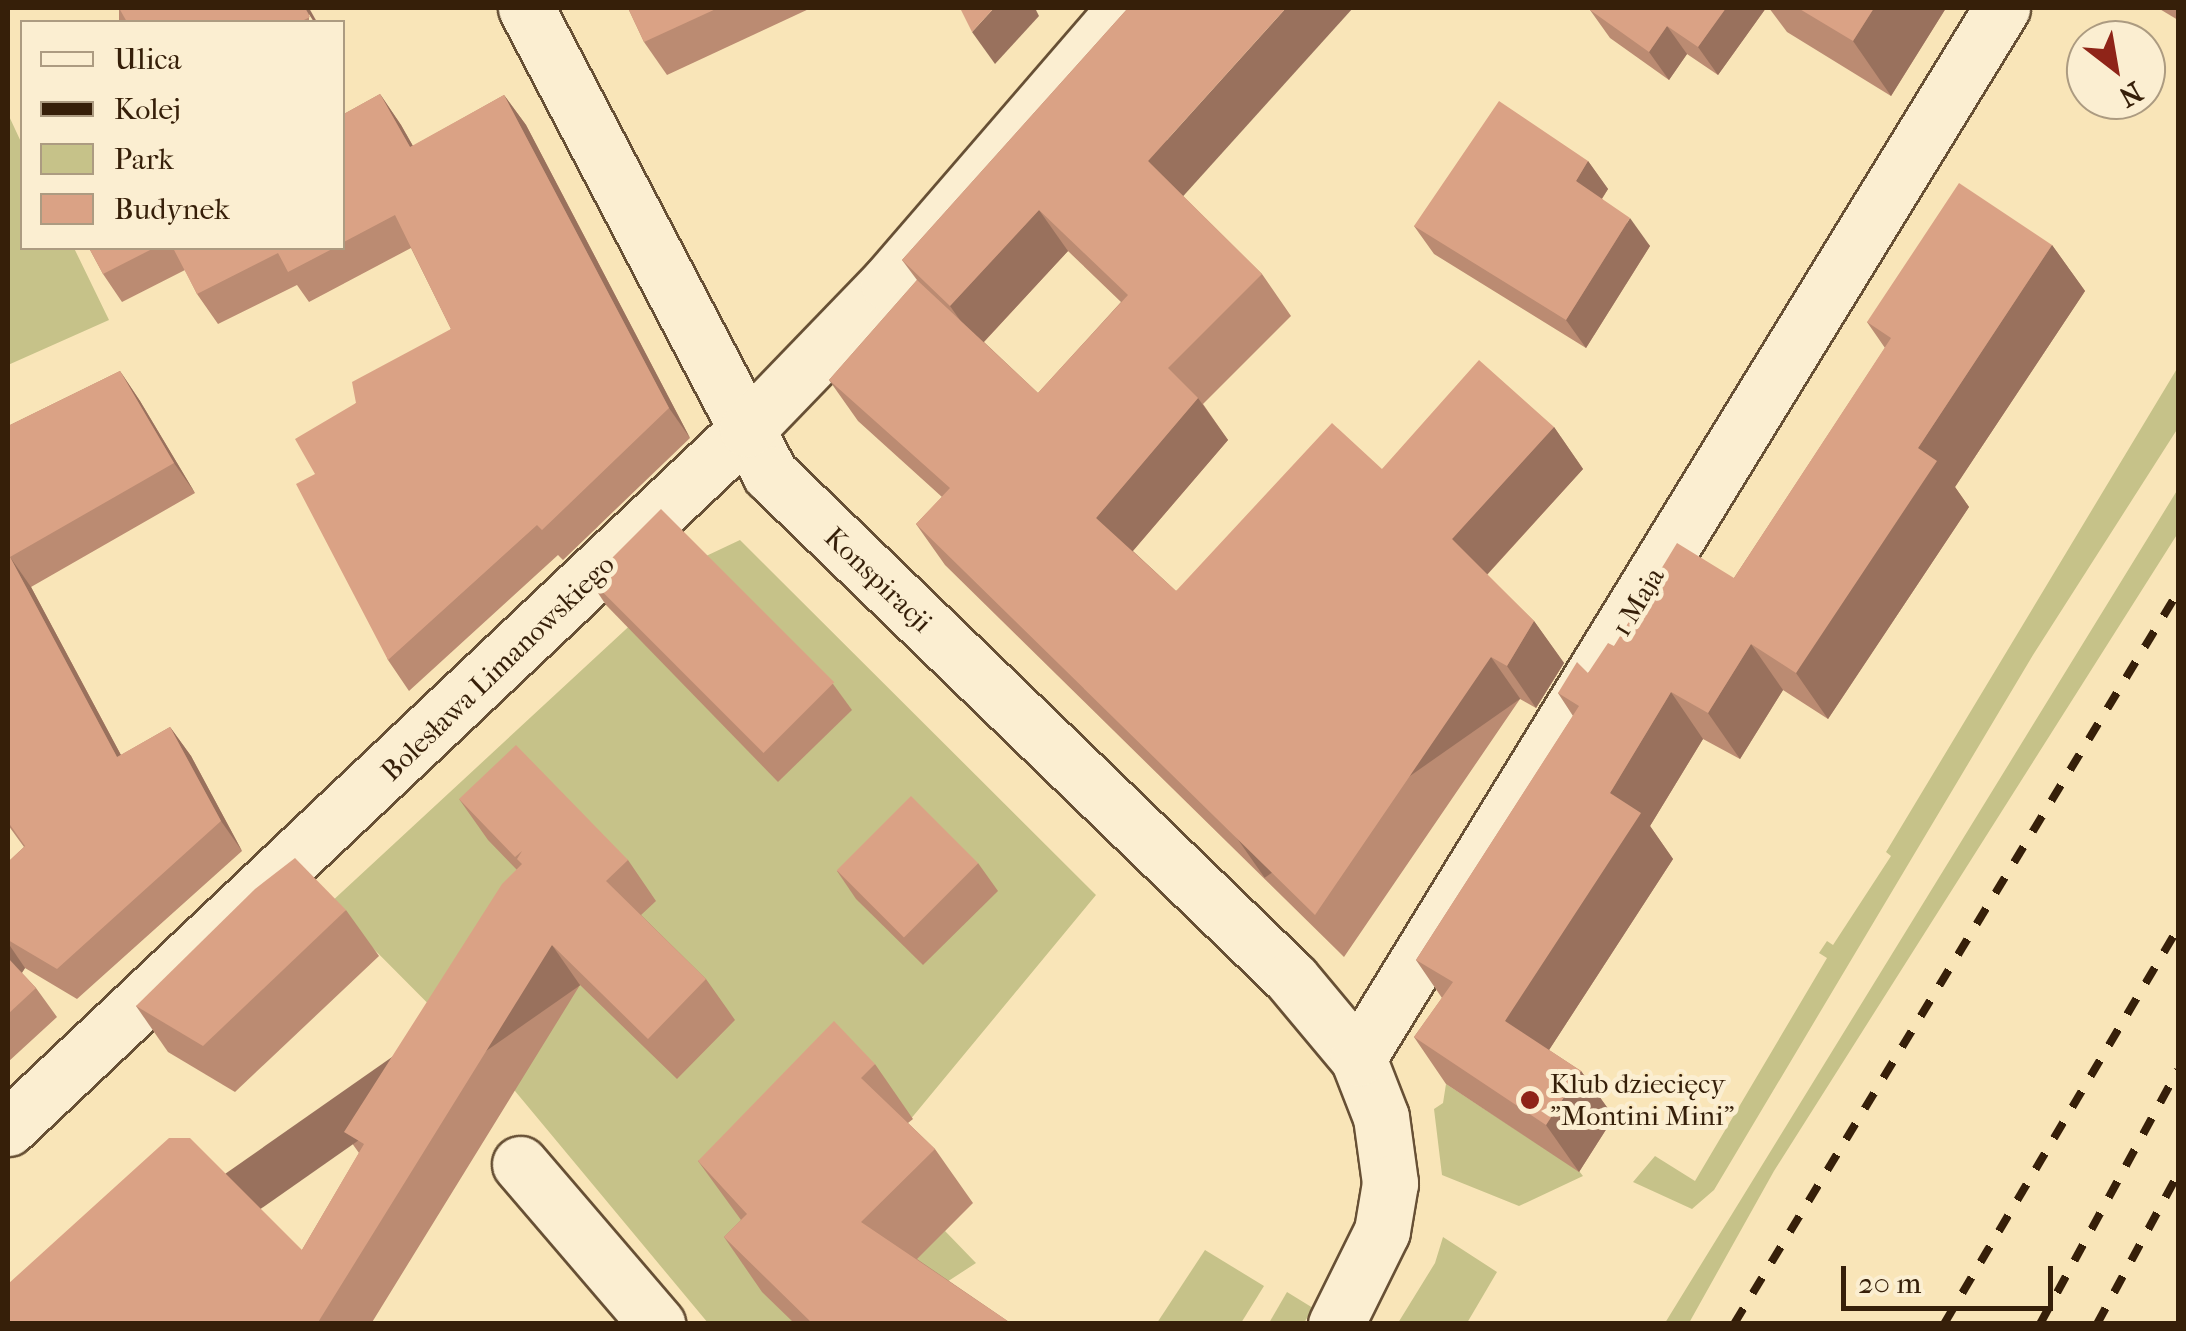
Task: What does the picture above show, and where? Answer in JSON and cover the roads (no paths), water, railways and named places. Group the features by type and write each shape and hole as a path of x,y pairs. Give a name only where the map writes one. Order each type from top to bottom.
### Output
{"street":[{"name":"Konspiracji","path":"526,8 770,474 1282,969 1358,1058"},
{"name":"Bolesława Limanowskiego","path":"8,1128 746,429 888,283 1125,8"},
{"name":"1 Maja","path":"1358,1058 2002,8"},
{"path":"1336,1324 1382,1231 1390,1184 1381,1117 1358,1058"},
{"path":"520,1164 658,1324"}],"railway":[{"path":"1734,1324 2178,592"},
{"path":"1944,1324 2178,928"},
{"path":"2040,1324 2178,1070"},
{"path":"2097,1324 2178,1174"}],"place":[{"name":"Klub dziecięcy \"Montini Mini\"","path":"1530,1100"}]}
